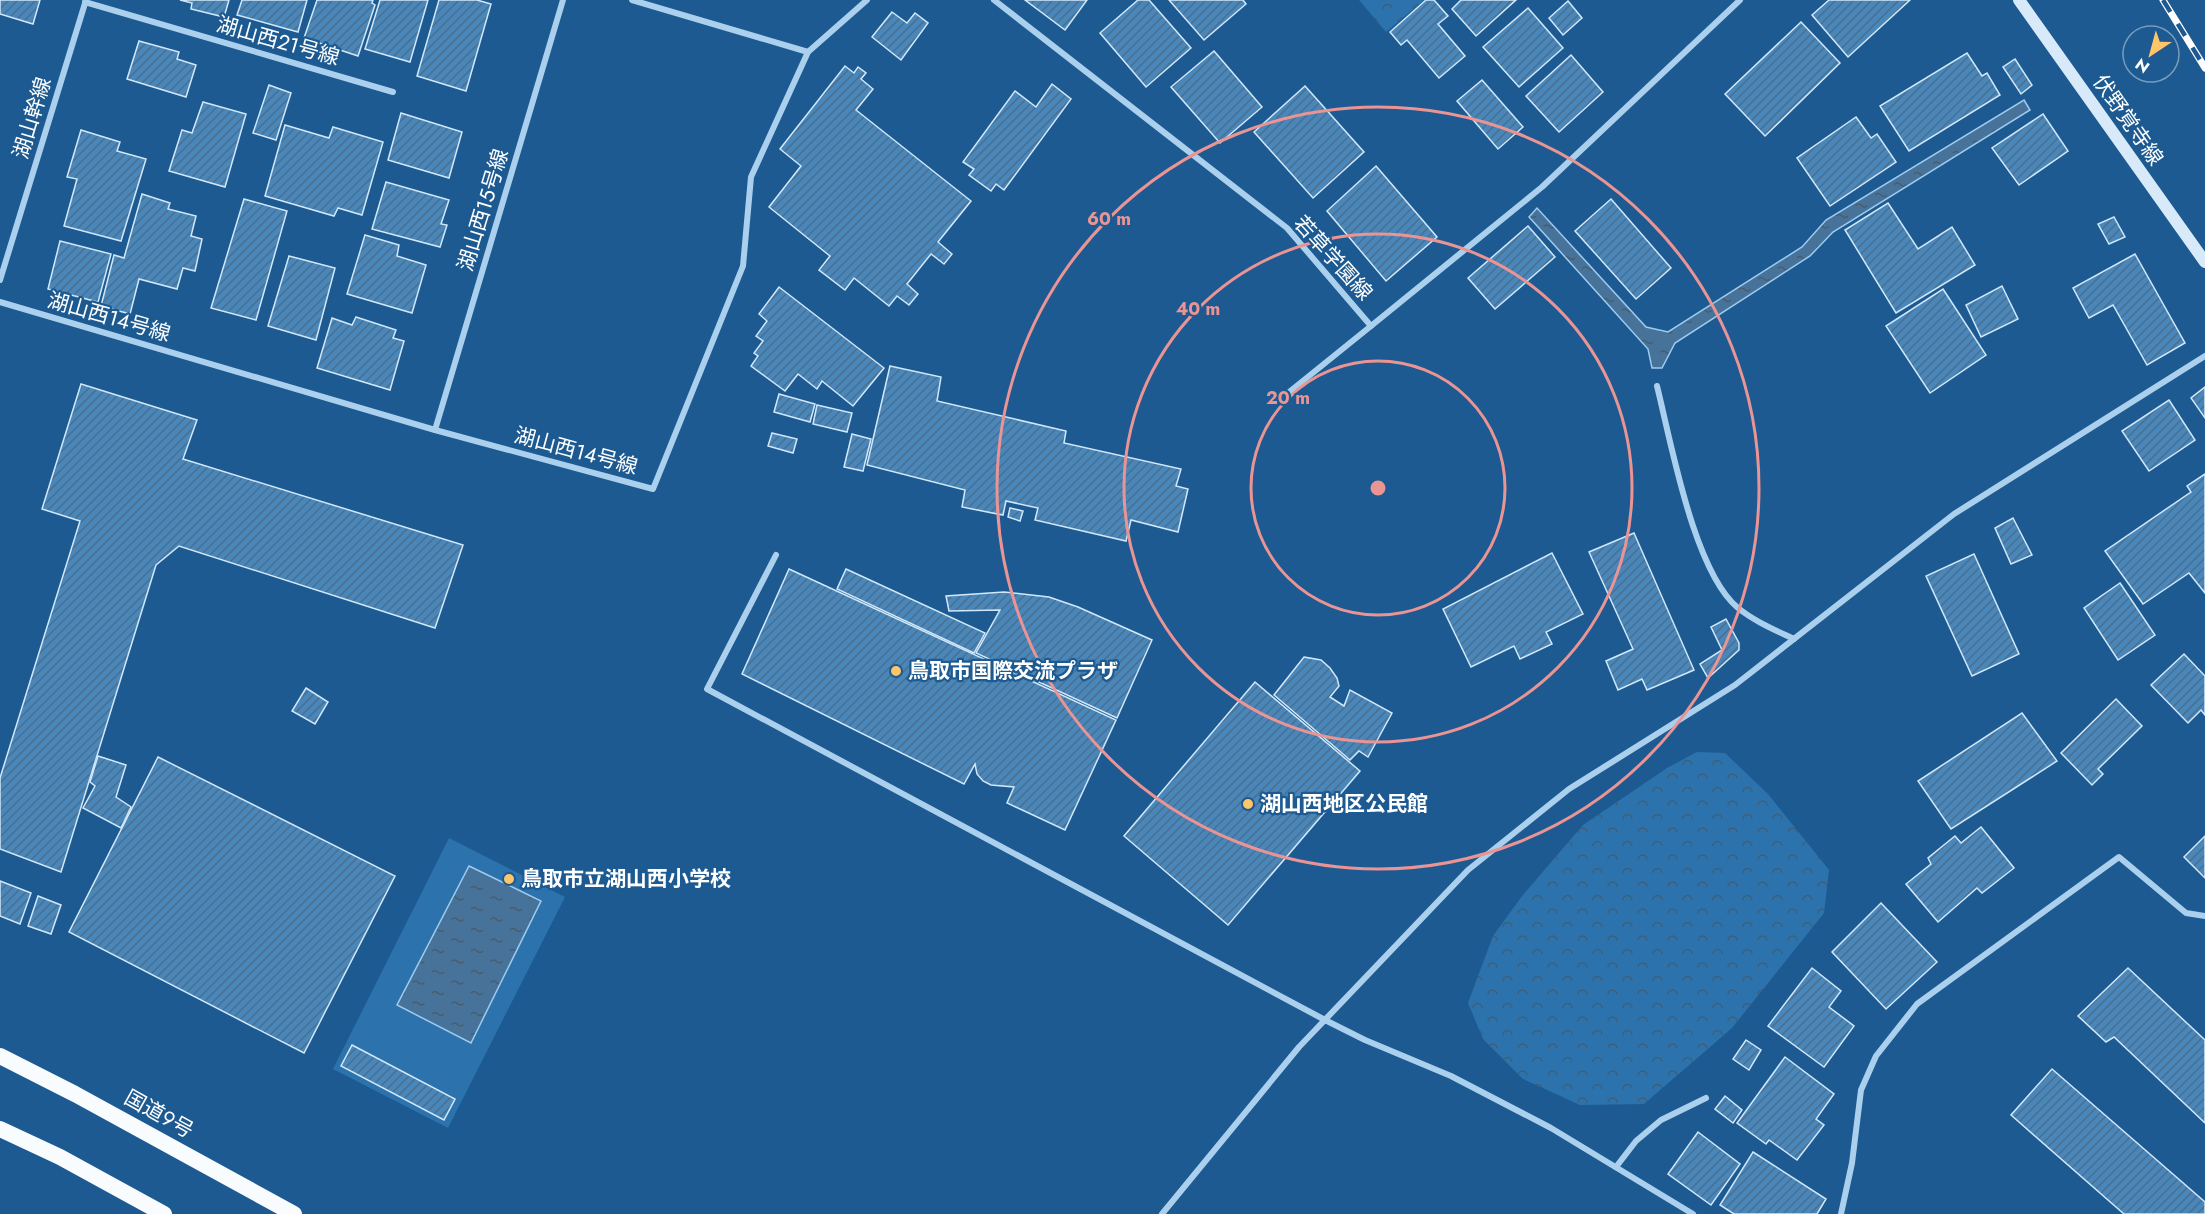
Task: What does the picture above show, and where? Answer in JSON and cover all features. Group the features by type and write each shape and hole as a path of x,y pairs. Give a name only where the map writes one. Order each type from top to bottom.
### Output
{"highway":[{"name":"国道9号","path":"0,1056 75,1094 294,1214"},
{"path":"0,1129 60,1157 164,1214"}],"main road":[{"name":"伏野覚寺線","path":"2019,0 2205,262"}],"street":[{"name":"湖山西15号線","path":"435,430 563,0"},
{"path":"632,0 808,52"},
{"name":"湖山西14号線","path":"0,302 435,430 653,489 743,267 751,177 808,52 867,0"},
{"name":"若草学園線","path":"994,0 1287,228 1371,326 1542,187 1740,0"},
{"name":"湖山西21号線","path":"85,1 393,92"},
{"name":"湖山幹線","path":"0,280 85,1"},
{"path":"1278,401 1371,326"},
{"path":"1162,1214 1299,1047 1468,870 1569,789 1735,686 1954,514 2205,356"},
{"path":"1658,386 1686,499 1706,564 1720,587 1737,608 1794,639"},
{"path":"776,555 707,689 1325,1020 1365,1040 1451,1076 1551,1128 1693,1214"},
{"path":"1841,1214 1852,1163 1861,1090 1876,1056 1917,1004 2119,857 2186,913 2205,916"},
{"path":"1616,1167 1636,1141 1661,1120 1706,1098"}],"green space":[{"path":"1359,0 1424,0 1386,32"},
{"path":"1697,752 1725,753 1768,794 1829,870 1824,913 1732,1028 1644,1104 1580,1105 1523,1079 1483,1039 1468,1003 1493,936 1522,896 1583,825 1667,768"},
{"path":"449,838 565,897 448,1128 333,1069"}],"water":[{"path":"2024,100 2030,110 1833,232 1810,256 1675,343 1662,368 1652,368 1648,349 1529,217 1537,208 1646,327 1668,332 1802,247 1826,220"},
{"path":"469,866 541,901 471,1043 397,1005"}],"building":[{"path":"0,0 40,0 33,24 0,14"},
{"path":"180,0 229,0 224,17 191,9 192,3"},
{"path":"242,0 307,0 298,32 237,15"},
{"path":"317,0 373,0 372,3 375,5 358,56 304,38"},
{"path":"380,0 428,0 410,62 365,49"},
{"path":"439,0 477,0 491,4 466,91 417,76"},
{"path":"1025,0 1087,0 1065,30"},
{"path":"1138,0 1149,0 1191,48 1146,87 1100,33"},
{"path":"1169,0 1243,0 1246,4 1204,40"},
{"path":"1426,0 1434,0 1448,16 1438,24 1465,56 1439,78 1407,40 1401,45 1390,32"},
{"path":"1461,0 1516,0 1476,36 1452,9"},
{"path":"1829,0 1910,0 1848,57 1812,15"},
{"path":"1568,1 1582,18 1563,35 1549,18"},
{"path":"1528,8 1563,48 1519,87 1483,47"},
{"path":"892,12 907,23 915,13 928,23 901,60 872,37"},
{"path":"1801,22 1840,63 1765,136 1725,94"},
{"path":"139,41 179,52 177,59 196,65 186,97 127,79"},
{"path":"1214,51 1262,107 1220,143 1171,87"},
{"path":"1967,53 1982,76 1987,73 2000,95 1909,151 1880,106"},
{"path":"1571,55 1603,92 1559,132 1526,96"},
{"path":"2015,59 2032,85 2021,94 2003,67"},
{"path":"845,66 854,73 858,67 866,73 861,79 873,89 856,110 971,201 938,242 952,254 944,264 931,254 907,284 918,294 909,305 897,296 889,306 854,278 845,290 819,270 830,256 769,207 801,166 780,149"},
{"path":"1482,80 1523,127 1498,149 1457,101"},
{"path":"1052,84 1071,99 1004,190 996,184 991,191 969,175 974,169 963,162 1015,91 1036,107"},
{"path":"269,85 291,93 276,140 253,133"},
{"path":"1305,86 1364,152 1313,198 1254,132"},
{"path":"203,102 246,114 225,187 169,171 182,130 192,133"},
{"path":"401,113 462,132 449,178 388,160"},
{"path":"2043,114 2068,151 2019,185 1992,148"},
{"path":"1856,117 1871,138 1877,134 1896,162 1830,206 1797,158"},
{"path":"285,125 329,138 333,127 383,142 362,215 338,208 334,216 265,196"},
{"path":"81,130 120,142 117,151 146,159 121,241 64,226 77,179 67,177"},
{"path":"1376,166 1437,237 1386,281 1327,211"},
{"path":"386,182 449,200 441,224 447,225 440,247 372,229"},
{"path":"142,194 170,203 168,209 196,216 191,236 202,239 195,271 183,268 177,289 139,279 130,314 101,306 114,255 124,258"},
{"path":"244,199 287,211 256,320 211,308"},
{"path":"1611,199 1671,268 1636,299 1575,231"},
{"path":"1888,203 1918,249 1952,227 1975,265 1896,313 1845,230"},
{"path":"2114,217 2125,237 2109,244 2098,224"},
{"path":"1528,226 1555,257 1495,309 1468,278"},
{"path":"365,235 399,245 397,256 426,265 412,313 347,294"},
{"path":"60,241 111,254 98,302 48,289"},
{"path":"2135,254 2185,343 2147,365 2113,305 2089,318 2073,288"},
{"path":"289,256 335,268 316,340 268,326"},
{"path":"2002,286 2018,319 1981,337 1966,305"},
{"path":"779,287 884,368 853,406 822,381 817,389 798,374 785,391 751,366 758,356 754,353 763,341 756,336 767,321 759,314"},
{"path":"1943,289 1986,355 1930,393 1886,326"},
{"path":"356,317 396,330 393,338 404,341 390,390 317,368 332,318 352,325"},
{"path":"890,366 941,377 937,401 1066,431 1064,443 1181,469 1176,486 1188,489 1178,532 1131,520 1126,541 1035,520 1038,508 1006,501 1003,515 962,507 965,490 867,465"},
{"path":"81,384 197,420 183,459 463,545 435,628 179,546 156,565 61,872 0,849 0,778 80,521 42,509"},
{"path":"2205,387 2205,418 2191,398"},
{"path":"779,394 815,404 810,422 774,412"},
{"path":"2169,400 2195,440 2149,471 2122,431"},
{"path":"817,405 852,413 847,432 813,424"},
{"path":"772,433 797,439 793,453 768,446"},
{"path":"852,434 871,439 863,471 844,467"},
{"path":"2205,474 2205,593 2189,573 2143,604 2105,551 2191,492 2187,486"},
{"path":"1010,508 1023,511 1020,521 1008,517"},
{"path":"2013,518 2032,555 2011,564 1995,528"},
{"path":"1634,533 1694,670 1647,690 1642,679 1618,690 1606,661 1633,649 1589,552"},
{"path":"1552,553 1583,614 1546,632 1552,644 1520,659 1514,646 1471,667 1443,609"},
{"path":"1974,554 2019,654 1972,676 1926,576"},
{"path":"789,569 1116,720 1065,830 1007,803 1014,787 991,785 983,781 977,774 975,764 964,784 742,674"},
{"path":"846,569 985,633 974,653 837,589"},
{"path":"2120,583 2155,635 2118,660 2084,608"},
{"path":"1004,592 1049,597 1078,607 1152,640 1117,718 976,653 1000,610 949,611 946,596"},
{"path":"1726,619 1739,643 1739,650 1708,678 1700,664 1722,650 1711,627"},
{"path":"2184,654 2205,676 2205,715 2201,710 2188,723 2151,685"},
{"path":"1304,657 1321,660 1330,668 1339,686 1330,697 1344,706 1350,690 1392,713 1368,757 1359,751 1350,760 1274,695"},
{"path":"1255,682 1360,771 1228,925 1124,836"},
{"path":"306,688 328,702 315,724 292,711"},
{"path":"2116,699 2142,726 2098,769 2103,774 2092,785 2061,753"},
{"path":"2022,713 2057,761 1951,829 1918,781"},
{"path":"98,756 126,765 116,797 131,807 121,828 83,808 95,786 90,782"},
{"path":"158,757 395,876 304,1053 69,932"},
{"path":"1981,827 2014,868 1982,893 1977,888 1938,922 1906,884 1931,864 1928,858 1955,836 1961,843"},
{"path":"2205,836 2205,878 2184,857"},
{"path":"0,881 31,893 20,924 0,916"},
{"path":"38,896 61,905 51,934 28,926"},
{"path":"1881,903 1937,962 1886,1009 1832,952"},
{"path":"1812,968 1841,991 1829,1007 1854,1026 1824,1067 1768,1026"},
{"path":"2128,968 2205,1040 2205,1123 2114,1037 2106,1042 2078,1016"},
{"path":"1746,1040 1761,1050 1749,1070 1733,1059"},
{"path":"352,1045 455,1099 444,1120 341,1066"},
{"path":"1785,1057 1834,1094 1816,1119 1824,1125 1797,1160 1769,1140 1766,1144 1737,1123"},
{"path":"2052,1069 2205,1202 2205,1214 2124,1214 2011,1115"},
{"path":"1725,1096 1742,1110 1733,1123 1715,1109"},
{"path":"1698,1132 1740,1164 1711,1205 1668,1174"},
{"path":"1753,1152 1826,1199 1817,1214 1734,1214 1720,1205"}],"railway":[{"path":"2163,0 2205,68"}],"place":[{"name":"鳥取市国際交流プラザ","path":"896,671"},
{"name":"湖山西地区公民館","path":"1248,804"},
{"name":"鳥取市立湖山西小学校","path":"509,879"}]}
